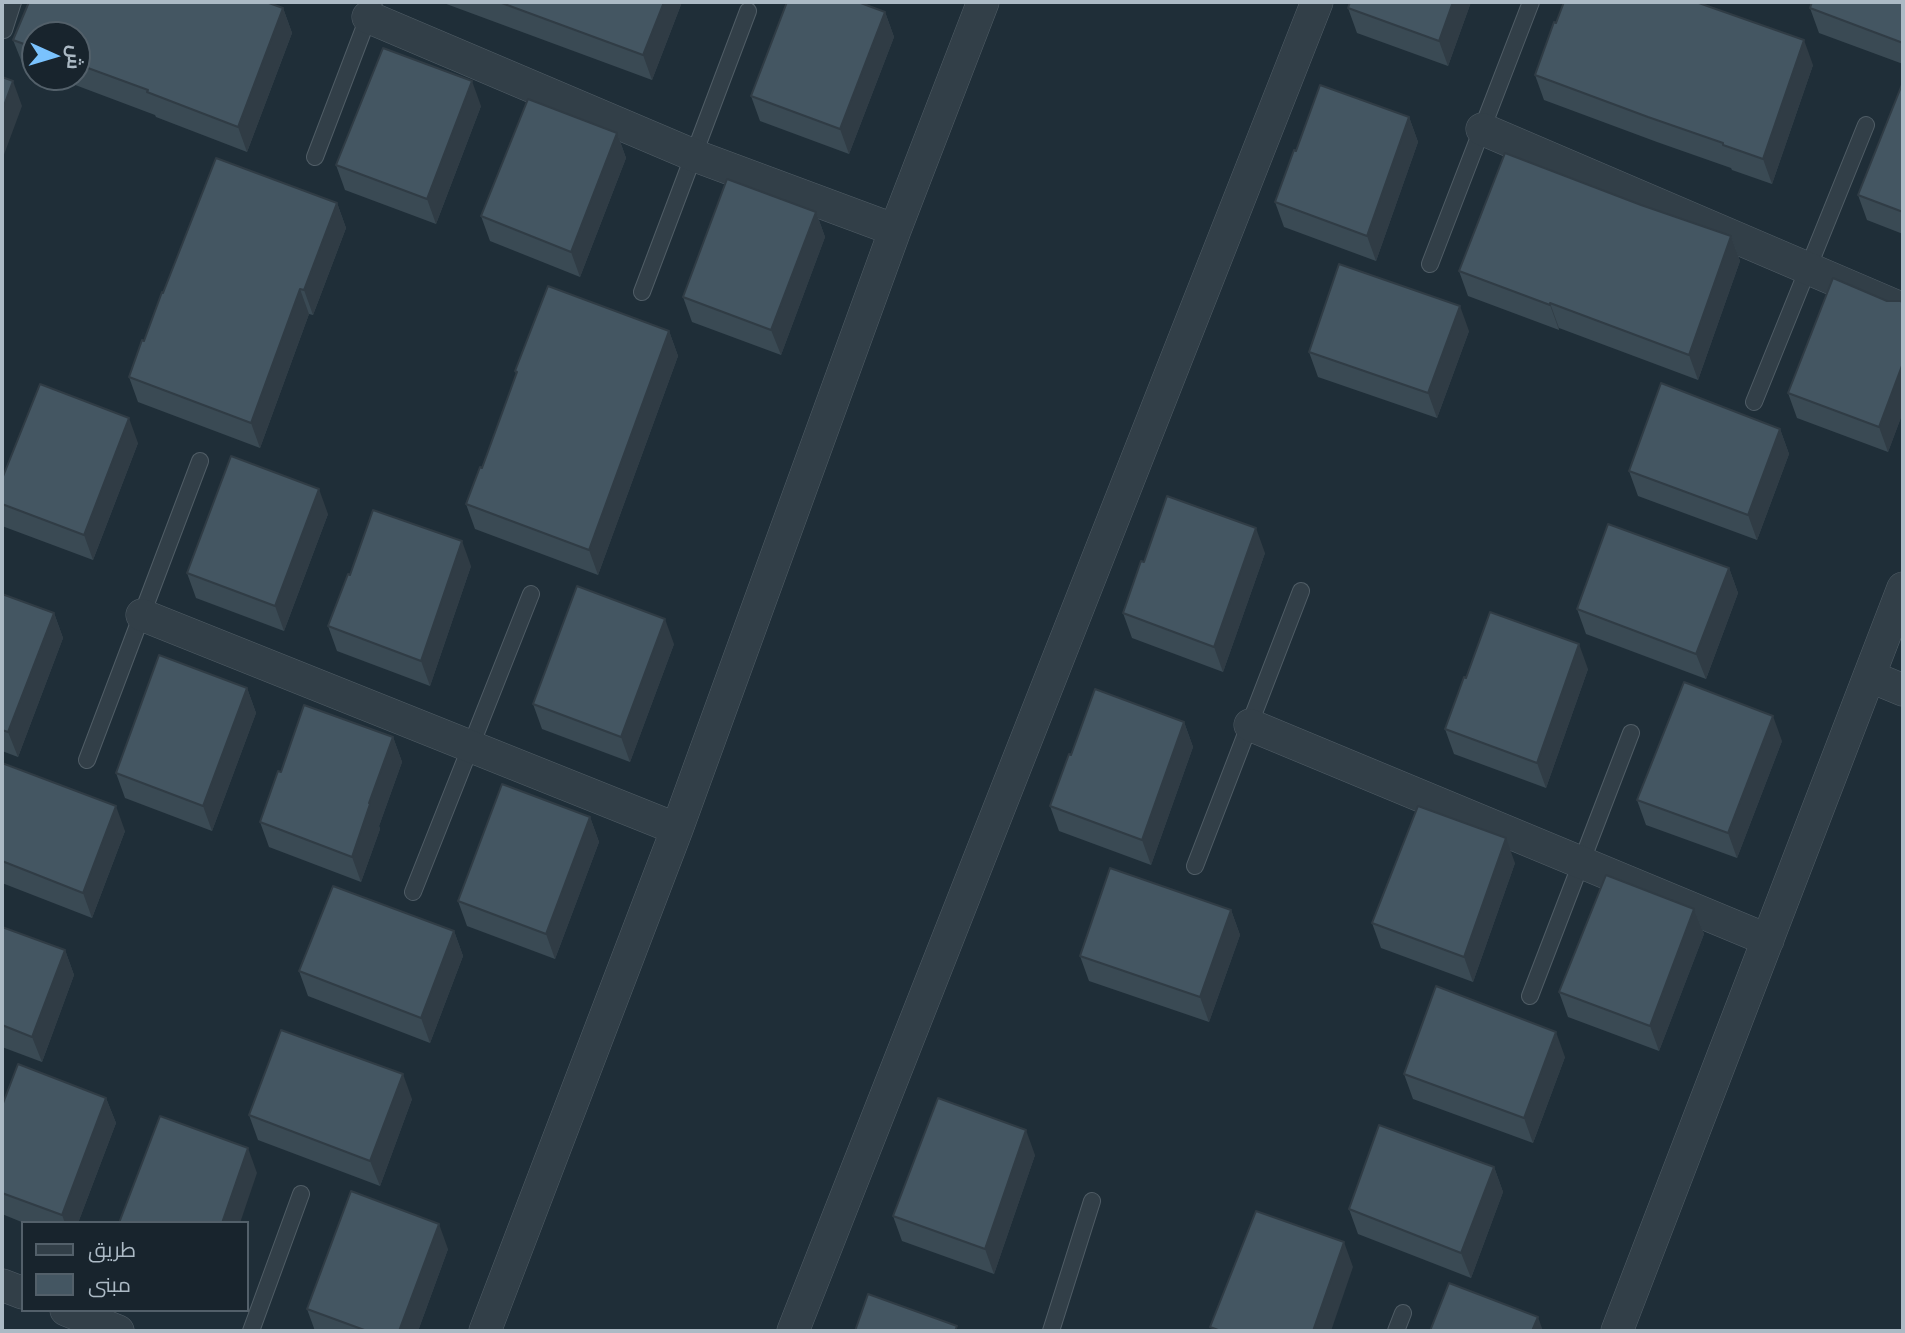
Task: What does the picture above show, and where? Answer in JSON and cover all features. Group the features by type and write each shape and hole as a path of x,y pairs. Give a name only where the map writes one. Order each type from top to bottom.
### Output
{"street":[{"path":"485,1331 677,829 895,230 983,2"},
{"path":"793,1331 1317,2"},
{"path":"371,10 693,155 895,230"},
{"path":"1482,129 1903,309"},
{"path":"1618,1331 1903,588"},
{"path":"142,615 677,829"},
{"path":"1869,676 1903,690"},
{"path":"1250,725 1768,940"},
{"path":"2,1284 21,1292"},
{"path":"71,1312 118,1331"}],"lane":[{"path":"4,30 13,2"},
{"path":"1430,264 1531,2"},
{"path":"316,157 371,10"},
{"path":"642,292 748,11"},
{"path":"1754,402 1866,125"},
{"path":"87,760 200,461"},
{"path":"1195,866 1301,591"},
{"path":"413,892 531,594"},
{"path":"1530,996 1631,733"},
{"path":"251,1331 301,1194"},
{"path":"1051,1331 1092,1201"},
{"path":"1396,1331 1403,1312"}],"building":[{"path":"29,2 266,2 283,8 238,127 91,69 91,21 21,21"},
{"path":"499,2 664,2 643,55"},
{"path":"787,2 858,2 885,12 840,129 751,96"},
{"path":"1350,2 1453,2 1439,41 1348,8"},
{"path":"1564,2 1696,2 1804,40 1763,159 1535,75"},
{"path":"1812,2 1903,2 1903,43 1810,8"},
{"path":"21,21 21,43 13,40"},
{"path":"383,48 472,81 427,199 336,165"},
{"path":"2,77 13,81 2,111"},
{"path":"1903,82 1903,212 1858,195"},
{"path":"1320,85 1409,117 1367,236 1275,202"},
{"path":"528,99 617,133 571,252 481,216"},
{"path":"1505,153 1731,236 1689,355 1459,271"},
{"path":"216,158 337,203 304,290 300,289 251,423 129,377"},
{"path":"727,179 816,212 771,330 683,297"},
{"path":"1339,264 1460,306 1428,393 1309,352"},
{"path":"1833,278 1887,301 1903,302 1903,363 1879,427 1788,393"},
{"path":"548,286 669,331 589,550 466,504 480,467 482,468"},
{"path":"1661,383 1780,429 1748,515 1629,471"},
{"path":"40,384 129,418 84,535 2,504 2,479"},
{"path":"231,456 319,489 275,606 187,573"},
{"path":"1167,496 1256,528 1214,647 1123,613"},
{"path":"373,510 462,541 421,661 328,626"},
{"path":"1608,524 1729,568 1696,654 1577,609"},
{"path":"577,586 665,619 621,737 533,704"},
{"path":"2,594 54,613 8,732 2,730"},
{"path":"1490,612 1579,644 1537,763 1445,729"},
{"path":"159,655 247,688 203,806 116,773"},
{"path":"1684,682 1773,716 1728,833 1637,800"},
{"path":"1095,689 1184,722 1142,840 1050,806"},
{"path":"304,705 393,737 352,857 260,822"},
{"path":"2,763 116,806 83,893 2,861"},
{"path":"502,784 590,817 546,934 458,901"},
{"path":"1418,806 1506,838 1464,957 1372,923"},
{"path":"1110,868 1231,910 1200,997 1080,956"},
{"path":"1606,875 1694,909 1650,1026 1559,992"},
{"path":"333,886 454,931 421,1018 299,971"},
{"path":"2,927 65,950 32,1037 2,1025"},
{"path":"1436,986 1556,1032 1524,1118 1404,1074"},
{"path":"281,1030 403,1074 370,1161 249,1115"},
{"path":"18,1064 106,1098 62,1215 2,1193 2,1106"},
{"path":"938,1098 1026,1130 985,1249 893,1216"},
{"path":"160,1116 248,1148 223,1221 120,1221"},
{"path":"1379,1125 1494,1167 1461,1253 1349,1209"},
{"path":"351,1191 439,1224 399,1331 367,1331 307,1309"},
{"path":"1256,1211 1344,1242 1313,1331 1221,1331 1210,1327"},
{"path":"1449,1283 1538,1317 1532,1331 1430,1331"},
{"path":"868,1294 957,1326 955,1331 855,1331"}]}
